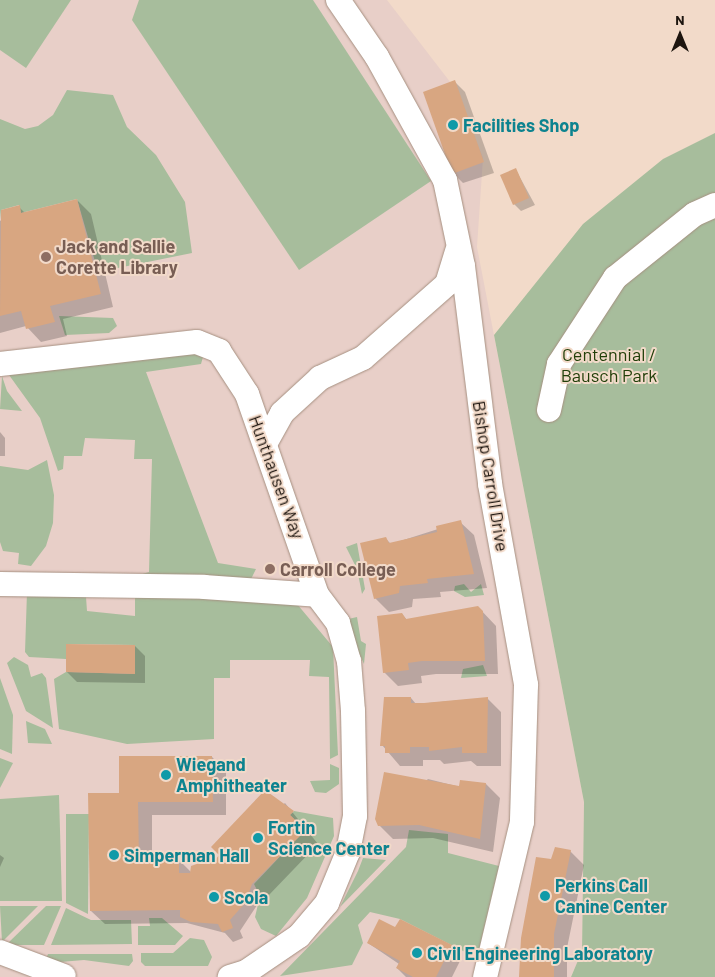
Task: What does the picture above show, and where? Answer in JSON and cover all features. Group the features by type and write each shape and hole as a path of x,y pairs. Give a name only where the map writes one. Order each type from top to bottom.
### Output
{"street":[{"name":"Bishop Carroll Drive","path":"338,0 377,57 445,180 458,244 490,484 526,685 522,822 485,977"},
{"path":"550,410 560,364 615,278 695,214 715,205"},
{"path":"265,444 282,413 320,378 363,358 447,284 458,244"},
{"name":"Hunthausen Way","path":"0,364 197,342 219,351 247,394 317,595 338,624 349,661 355,816 348,852 327,903 300,936 246,972 230,977"},
{"path":"0,584 204,587 317,595"},
{"path":"0,952 64,976"}],"shaded area":[{"name":"Carroll College","path":"0,0 387,0 454,87 483,158 477,247 584,802 582,951 571,977 0,977"}],"green space":[{"path":"0,0 71,0 26,68 0,50"},
{"path":"139,0 313,0 431,181 299,270 132,20"},
{"path":"67,90 113,95 127,127 156,155 185,202 192,253 98,272 77,199 21,213 19,205 1,210 0,220 0,119 25,129 38,126 53,115"},
{"name":"Centennial / Bausch Park","path":"715,133 715,977 571,977 582,951 584,802 494,335 583,224 663,159"},
{"path":"59,316 113,318 117,326 109,333 65,335"},
{"path":"194,354 203,357 201,364 146,372 218,563 256,569 251,579 139,575 149,572 152,459 134,459 135,440 85,438 82,456 64,456 63,469 58,471 40,418 9,375"},
{"path":"2,376 7,391 22,411 0,409"},
{"path":"47,460 54,495 53,523 46,546 31,566 18,564 19,553 3,551 0,542 0,466 28,470"},
{"path":"357,543 365,589 362,594 357,569 346,547"},
{"path":"464,584 471,592 481,584 484,595 465,597 454,591 455,586"},
{"path":"27,592 86,597 87,611 135,616 135,595 297,604 333,647 338,755 330,759 329,677 309,676 310,660 230,660 230,678 214,678 214,739 127,744 59,729 54,679 66,672 135,674 135,645 66,644 66,659 29,657 25,652"},
{"path":"357,617 361,641 366,644 364,664 344,620"},
{"path":"14,657 28,665 31,677 42,673 46,678 53,728 26,711 7,663"},
{"path":"483,665 487,676 461,678 463,669"},
{"path":"0,678 13,715 12,754 0,749"},
{"path":"26,721 45,729 52,744 28,743"},
{"path":"0,758 13,763 0,788"},
{"path":"330,764 339,768 339,784 326,793 315,792 310,781 330,780"},
{"path":"59,795 62,901 0,901 0,799"},
{"path":"294,811 333,818 334,836 307,898 276,936 261,929 255,917 260,896 254,884 305,830 290,815"},
{"path":"66,814 89,814 88,914 66,903"},
{"path":"409,830 448,834 448,853 499,866 477,958 400,919 370,912 358,925 363,943 352,965 280,976 406,847"},
{"path":"363,858 386,860 340,907 358,871"},
{"path":"0,906 38,906 2,942"},
{"path":"46,906 61,906 44,945 6,945"},
{"path":"66,908 91,920 131,920 132,944 51,945"},
{"path":"149,918 162,918 183,936 175,945 138,945 138,926 150,926"},
{"path":"190,938 204,940 212,957 208,966 145,966 141,962 141,953 173,953"},
{"path":"48,954 132,954 133,961 129,966 84,960 60,962 46,959"}],"building":[{"name":"Facilities Shop","path":"455,80 484,162 452,174 423,92"},
{"path":"516,168 529,198 513,205 500,175"},
{"name":"Jack and Sallie Corette Library","path":"77,199 101,294 50,306 55,322 26,329 21,311 0,316 1,210 20,205 21,213"},
{"path":"461,520 474,574 427,579 428,583 400,586 399,593 374,599 360,543 386,537 389,543 437,532 436,526"},
{"path":"478,606 483,611 485,661 422,661 408,663 409,670 383,673 377,616 402,613 406,619"},
{"path":"66,644 135,645 135,674 66,672"},
{"path":"384,697 411,697 411,703 424,703 488,697 487,753 462,753 462,747 429,751 429,747 410,747 410,753 385,753 385,746 380,746"},
{"path":"119,756 212,756 213,802 138,802 139,858 179,858 179,873 190,873 191,866 205,861 213,863 219,855 211,847 265,790 294,811 290,815 306,830 252,884 245,903 230,920 233,928 222,932 218,924 191,922 180,917 180,910 90,911 88,793 119,793"},
{"path":"384,772 459,786 460,780 486,783 480,839 419,825 378,826 375,819"},
{"name":"Perkins Call Canine Center","path":"555,847 571,850 554,934 554,977 519,977 521,938 536,857 551,859"},
{"name":"Civil Engineering Laboratory","path":"379,919 395,927 400,919 452,945 436,977 413,977 396,968 400,961 367,943"}],"place":[{"name":"Facilities Shop","path":"453,125"},
{"name":"Jack and Sallie Corette Library","path":"46,257"},
{"name":"Carroll College","path":"270,569"},
{"name":"Wiegand Amphitheater","path":"166,775"},
{"name":"Fortin Science Center","path":"258,838"},
{"name":"Simperman Hall","path":"114,855"},
{"name":"Perkins Call Canine Center","path":"545,896"},
{"name":"Scola","path":"214,897"},
{"name":"Civil Engineering Laboratory","path":"417,953"}]}
